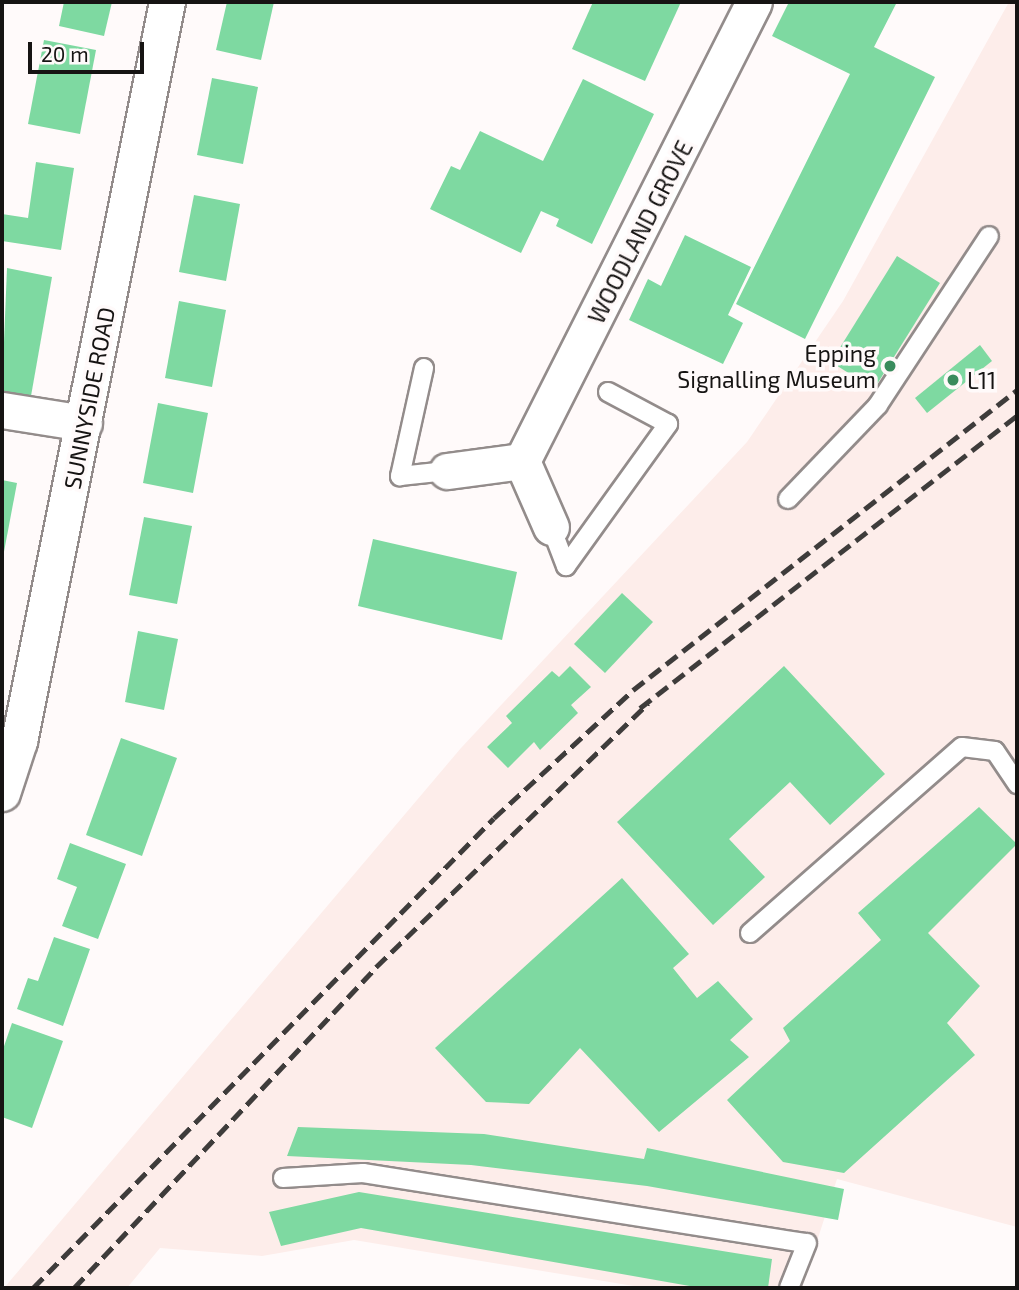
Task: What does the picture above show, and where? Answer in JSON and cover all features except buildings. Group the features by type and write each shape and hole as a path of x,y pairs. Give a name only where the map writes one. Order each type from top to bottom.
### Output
{"street":[{"name":"SUNNYSIDE ROAD","path":"2,793 19,741 167,2"},
{"name":"WOODLAND GROVE","path":"522,461 754,2"},
{"path":"2,410 84,424"},
{"path":"447,471 522,461 551,527"}],"lane":[{"path":"788,499 878,405 989,236"},
{"path":"424,368 400,476 447,471"},
{"path":"551,527 566,566 668,424 608,392"},
{"path":"750,933 962,747 995,751 1017,784"},
{"path":"283,1178 363,1173 807,1243 789,1288"}],"shaded area":[{"path":"1009,2 1017,2 1017,1227 837,1179 802,1288 646,1288 354,1240 262,1256 160,1248 127,1288 4,1288 461,748 747,442 843,301"}],"railway":[{"path":"33,1288 494,818 633,690 1017,390"},
{"path":"640,708 1017,416"},
{"path":"74,1288 376,967 648,703"}],"place":[{"name":"Epping Signalling Museum","path":"890,366"},
{"name":"L11","path":"953,380"}]}
